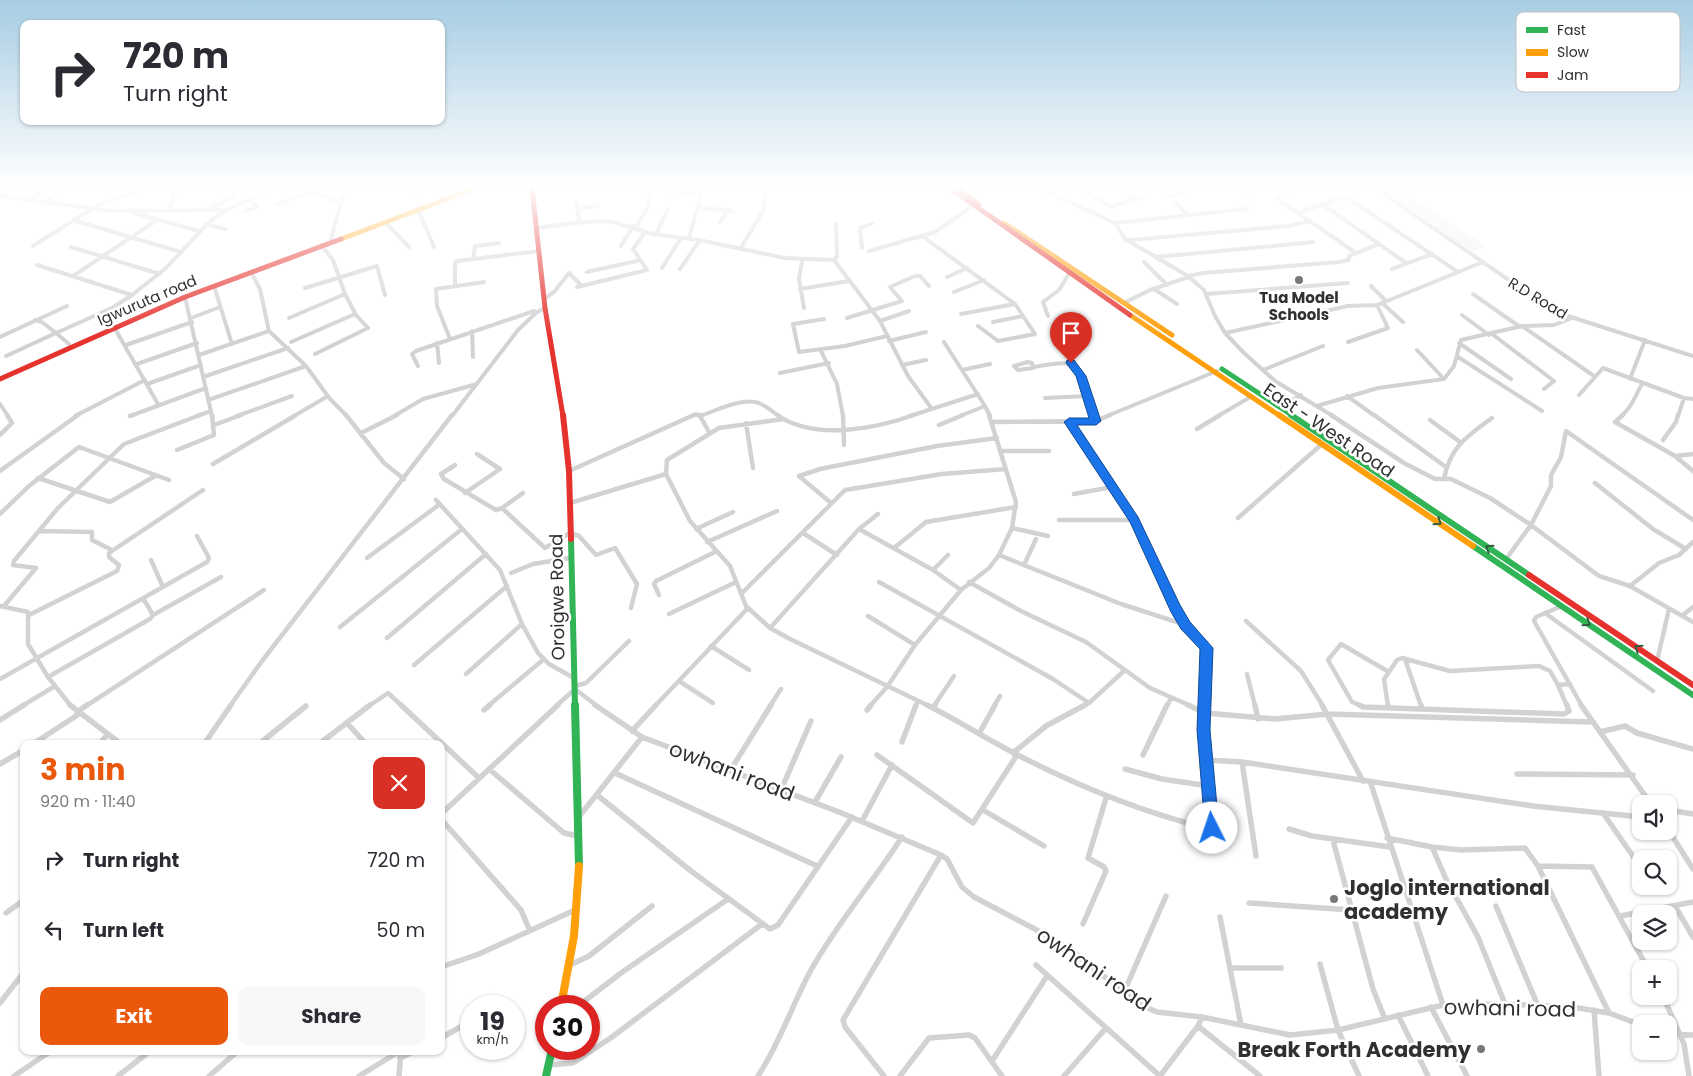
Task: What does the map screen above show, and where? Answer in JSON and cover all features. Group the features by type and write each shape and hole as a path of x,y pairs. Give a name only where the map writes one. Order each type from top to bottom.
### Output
{"main road":[{"name":"Igwuruta road","path":"0,377 185,297 277,260 340,238"},
{"name":"Oroigwe Road","path":"537,238 545,308 563,413 569,470 579,885 570,965 563,995"},
{"name":"East - West Road","path":"1020,238 1322,444 1506,559 1693,686"},
{"name":"East - West Road","path":"1028,238 1280,408 1562,606 1693,695"},
{"name":"Igwuruta road","path":"0,377 69,344 181,296 331,239"},
{"path":"546,1076 550,1060"}],"street":[{"path":"32,246 44,238"},
{"path":"73,276 130,238"},
{"path":"131,238 181,252"},
{"path":"6,356 112,308 160,274 192,238"},
{"path":"401,238 409,247"},
{"path":"430,238 434,247"},
{"path":"621,246 626,238"},
{"path":"544,299 554,292 569,272 579,287 647,270 633,249 641,238"},
{"path":"662,268 681,238"},
{"path":"690,238 802,261 834,260"},
{"path":"741,248 747,238"},
{"path":"834,260 837,257 835,238"},
{"path":"861,238 862,248"},
{"path":"869,251 914,238"},
{"path":"925,238 1015,304 1035,334 998,341 978,326"},
{"path":"1126,238 1200,285 1225,332 1240,349 1275,381 1301,395 1394,458 1435,479 1451,479 1486,496 1531,525 1599,576 1630,586 1693,622"},
{"path":"1129,241 1145,238"},
{"path":"1335,238 1356,253"},
{"path":"1371,238 1406,263"},
{"path":"1408,238 1458,272"},
{"name":"R.D Road","path":"1448,238 1526,292 1572,318 1693,356"},
{"path":"680,268 700,240"},
{"path":"473,259 475,246 499,242"},
{"path":"1157,257 1313,242"},
{"path":"1124,302 1188,276 1203,272 1349,260 1349,256 1379,244"},
{"path":"315,354 367,329 345,294 333,260 321,245"},
{"path":"71,248 160,274"},
{"path":"455,285 455,262 539,252"},
{"path":"1392,269 1432,254"},
{"path":"588,272 641,260"},
{"path":"834,260 880,320 902,365 932,409"},
{"path":"802,261 800,289 804,308"},
{"path":"1144,262 1167,285"},
{"path":"1225,332 1268,325 1348,306 1377,305 1483,262"},
{"path":"37,265 132,295"},
{"path":"305,288 378,266 385,295"},
{"path":"946,276 967,268"},
{"path":"251,272 260,289 269,331 306,366 328,396 392,471 404,479"},
{"path":"1048,316 1043,302 1059,290 1070,272"},
{"path":"847,318 902,301 891,286 915,276 920,276 929,286"},
{"path":"954,292 984,280"},
{"path":"800,289 849,281"},
{"path":"450,338 437,306 436,289 484,282"},
{"path":"1206,294 1346,283"},
{"path":"214,286 232,344"},
{"path":"1371,286 1403,322"},
{"path":"1154,289 1177,304"},
{"path":"289,318 345,294"},
{"path":"1473,294 1594,376"},
{"path":"177,450 212,438 214,435 214,425 197,343 185,297"},
{"path":"961,314 1015,304"},
{"path":"1348,342 1389,328 1377,305"},
{"path":"0,337 67,306"},
{"path":"126,345 192,320 220,307"},
{"path":"418,366 412,353 450,338 545,308"},
{"path":"207,740 262,661 476,384 536,311"},
{"path":"880,320 909,311"},
{"path":"291,342 356,314"},
{"path":"1462,315 1554,381 1544,389"},
{"path":"993,322 1024,316"},
{"path":"824,318 793,324 799,352 821,351 926,332"},
{"path":"1317,406 1390,385 1444,379 1448,377 1458,357 1459,344 1464,339 1491,335 1521,326 1550,326 1572,318"},
{"path":"35,320 42,322 69,344"},
{"path":"114,327 137,364 158,404"},
{"path":"199,355 269,331"},
{"path":"472,331 473,357"},
{"path":"1630,379 1645,340"},
{"path":"867,710 887,687 915,645 961,590 989,568 999,555 1012,528 1016,507 992,422 978,394 944,342"},
{"path":"137,364 197,343"},
{"path":"437,343 439,363"},
{"path":"1459,344 1511,378"},
{"path":"1263,370 1323,346"},
{"path":"203,377 288,348"},
{"path":"1417,350 1444,379"},
{"path":"821,351 829,363 841,402 845,430 844,445"},
{"path":"1458,357 1473,364 1519,398 1542,411"},
{"path":"902,365 926,360"},
{"path":"780,373 829,363"},
{"path":"1034,367 1071,363 1081,376 1096,421"},
{"path":"962,370 990,364"},
{"path":"0,471 62,427 70,419 146,382 201,365"},
{"path":"208,400 306,366"},
{"path":"1579,395 1603,368 1642,384 1684,398 1693,399"},
{"path":"992,422 1096,421 1217,371"},
{"path":"361,433 409,409 423,399 476,384"},
{"path":"1642,384 1632,402 1631,408 1615,422 1675,456 1693,471"},
{"path":"130,416 158,404 206,388"},
{"path":"569,470 692,416 698,414 700,416 754,402 784,419 806,426 845,430 891,424 978,394"},
{"path":"1280,408 1301,395"},
{"path":"214,425 292,396"},
{"path":"213,464 328,396"},
{"path":"1045,398 1087,396"},
{"path":"1197,430 1252,396"},
{"path":"1348,396 1446,466"},
{"path":"1664,440 1676,422 1684,398"},
{"path":"0,404 12,423 0,435"},
{"path":"939,425 985,406"},
{"path":"2,606 36,568 34,566 15,566 13,564 58,508 124,444 211,411"},
{"path":"700,416 709,432"},
{"path":"1444,479 1446,466 1451,454 1460,442 1492,418"},
{"path":"784,419 724,426 709,432 667,459 666,474 696,529 730,566 748,608 770,628 809,650 934,708 980,732 1015,754 1106,798 1168,820 1210,829 1212,826 1206,760 1205,713 1207,648 1186,625 1175,608 1134,520 1069,422"},
{"path":"1430,420 1460,442"},
{"path":"746,424 753,468"},
{"path":"1506,559 1531,525 1551,486 1551,475 1561,457 1566,431 1693,520"},
{"path":"831,502 815,491 799,476 820,469 937,446 997,438"},
{"path":"1238,518 1322,444"},
{"path":"0,514 38,478 79,447 168,480"},
{"path":"1001,451 1048,451"},
{"path":"465,493 500,470 477,454"},
{"path":"1675,456 1693,454"},
{"path":"455,465 443,472 441,476 465,493 496,510 502,508 523,493"},
{"path":"741,594 803,533 831,502 847,490 942,474 1006,469"},
{"path":"570,503 666,474"},
{"path":"38,478 110,502 155,476"},
{"path":"1595,483 1653,529 1686,549"},
{"path":"1074,494 1112,487"},
{"path":"29,615 117,571 119,565 108,555 112,550 203,490"},
{"path":"367,558 438,502 500,570 533,646 544,660 574,678"},
{"path":"894,548 926,522 1016,507"},
{"path":"502,508 545,548 570,533 579,536 596,555 614,548 617,550 636,584 631,608"},
{"path":"707,542 777,511"},
{"path":"696,529 733,512"},
{"path":"770,628 859,529 878,514"},
{"path":"1059,520 1134,520"},
{"path":"1012,528 1048,536"},
{"path":"340,627 462,529"},
{"path":"859,529 932,570 961,590"},
{"path":"39,530 92,532 92,540 112,550"},
{"path":"803,533 836,555"},
{"path":"0,679 209,560 197,536"},
{"path":"1024,565 1036,539"},
{"path":"1630,586 1659,563 1676,557 1693,542"},
{"path":"659,594 654,584 656,580 717,551"},
{"path":"387,638 486,554"},
{"path":"932,570 948,555"},
{"path":"999,555 1128,606 1186,625"},
{"path":"511,573 533,564 570,558"},
{"path":"150,560 163,587"},
{"path":"48,678 135,629 153,615 221,577"},
{"path":"669,614 736,582"},
{"path":"879,582 1053,679 1089,703"},
{"path":"969,582 1086,642 1150,688 1205,713 1258,719 1286,719 1328,714 1593,722"},
{"path":"414,665 508,586"},
{"path":"39,740 264,590"},
{"path":"143,598 153,615"},
{"path":"2,606 26,610 29,615 27,640 35,658 48,678 78,713 115,740"},
{"path":"1562,606 1545,612 1536,617 1534,621 1543,640 1593,722 1645,795"},
{"path":"1683,615 1693,607"},
{"path":"632,731 748,608"},
{"path":"1656,661 1669,608"},
{"path":"1545,612 1653,691"},
{"path":"868,616 915,645"},
{"path":"1246,621 1301,671 1328,714 1364,780"},
{"path":"466,674 522,624"},
{"path":"445,811 575,687 586,684 629,642"},
{"path":"1388,708 1384,679 1389,672 1397,660 1405,659 1450,671 1539,666 1550,671 1569,711 1564,714 1388,708 1358,706 1352,702 1328,660 1340,644 1342,644 1389,672"},
{"path":"711,646 749,670"},
{"path":"1405,659 1422,709"},
{"path":"484,710 544,660"},
{"path":"877,755 971,822 975,822 1015,754 1046,726 1089,703 1125,670"},
{"path":"1247,674 1258,719"},
{"path":"934,708 954,676"},
{"path":"679,681 713,703"},
{"path":"1558,685 1570,684"},
{"path":"0,720 55,686"},
{"name":"owhani road","path":"575,687 642,737 815,802 941,855 962,886 974,897 1058,942 1149,1010 1202,1017 1290,1035 1338,1030 1443,1005 1505,1004 1594,1010 1609,1012 1632,1021"},
{"path":"730,770 781,689"},
{"path":"326,740 384,694 388,694 438,740"},
{"path":"980,732 1000,696"},
{"path":"1143,754 1171,698"},
{"path":"902,742 918,701"},
{"path":"264,740 306,706"},
{"path":"781,790 811,721"},
{"path":"347,723 362,740"},
{"path":"1600,732 1625,726 1636,733 1693,748"},
{"path":"103,740 107,735"},
{"path":"577,819 642,737"},
{"path":"445,747 479,778"},
{"path":"0,764 20,752"},
{"path":"815,802 841,757"},
{"path":"1206,760 1242,762 1533,806 1632,816"},
{"path":"1242,762 1256,856"},
{"path":"862,821 892,765"},
{"path":"1125,768 1162,779 1208,786"},
{"path":"488,769 564,833 578,836"},
{"path":"615,773 817,866"},
{"path":"1517,774 1632,775"},
{"path":"1370,781 1443,1005"},
{"path":"597,796 728,899 770,929 778,925 852,817"},
{"path":"1083,924 1106,871 1104,867 1088,858 1106,798"},
{"path":"983,810 1044,846"},
{"path":"1677,811 1693,814"},
{"path":"1603,813 1620,842 1632,857"},
{"path":"445,824 521,910 530,932"},
{"path":"1290,829 1334,840 1390,847"},
{"path":"758,1076 775,1049 791,1009 812,969 837,929 884,866 902,837"},
{"path":"1387,838 1432,847 1470,850 1525,848 1538,866 1609,1012"},
{"path":"1334,840 1373,989 1386,1019"},
{"path":"1675,840 1693,869"},
{"path":"1432,847 1446,879 1478,938 1505,1004"},
{"path":"884,1076 845,1028 843,1020 941,855"},
{"path":"1538,866 1592,867 1643,960"},
{"path":"1124,992 1166,896"},
{"path":"592,995 621,972 728,899"},
{"path":"1677,906 1693,902"},
{"path":"6,913 20,903"},
{"path":"1248,903 1352,910"},
{"path":"570,965 589,956 652,906"},
{"path":"1496,906 1538,1006"},
{"path":"445,966 479,954 577,909"},
{"path":"1677,909 1693,937"},
{"path":"1620,916 1632,914"},
{"path":"1220,917 1241,1025"},
{"path":"549,1065 573,1062 660,1002 762,924"},
{"path":"1320,964 1338,1030 1359,1076"},
{"path":"1036,966 1160,1076 1198,1026 1202,1017"},
{"path":"1230,968 1281,968"},
{"path":"992,1061 1047,976"},
{"path":"0,1003 20,977"},
{"path":"1668,1005 1683,1036 1689,1061 1689,1076"},
{"path":"1431,1007 1467,1076"},
{"path":"1594,1010 1599,1076"},
{"path":"1398,1015 1428,1076"},
{"path":"1198,1026 1260,1076"},
{"path":"445,1036 460,1027"},
{"path":"1064,1076 1106,1028"},
{"path":"1677,1035 1693,1035"},
{"path":"900,1076 932,1037 973,1036 1002,1076"},
{"path":"14,1076 45,1055"},
{"path":"118,1076 145,1055"},
{"path":"209,1076 233,1055"},
{"path":"359,1076 396,1055"},
{"path":"399,1076 400,1055"}],"shaded area":[{"path":"1452,238 1474,238 1486,246 1473,251"}],"traffic: fast":[{"path":"1222,369 1529,575"},
{"path":"571,539 579,866"},
{"path":"1473,546 1693,695"},
{"path":"546,1076 550,1060"}],"traffic: slow":[{"path":"1027,238 1172,335"},
{"path":"1130,315 1473,546"},
{"path":"563,995 574,936 579,866"}],"traffic: jam":[{"path":"537,238 545,308 563,413 569,471 571,539"},
{"path":"1019,238 1130,315"},
{"path":"0,379 185,297 341,239"},
{"path":"1529,575 1693,685"}],"place":[{"name":"Tua Model Schools","path":"1299,280"},
{"name":"Joglo international academy","path":"1334,899"},
{"name":"Break Forth Academy","path":"1481,1049"}],"route":[{"path":"1071,363 1081,376 1096,421 1069,422 1134,520 1175,608 1186,625 1207,648 1204,730 1212,828"}]}
